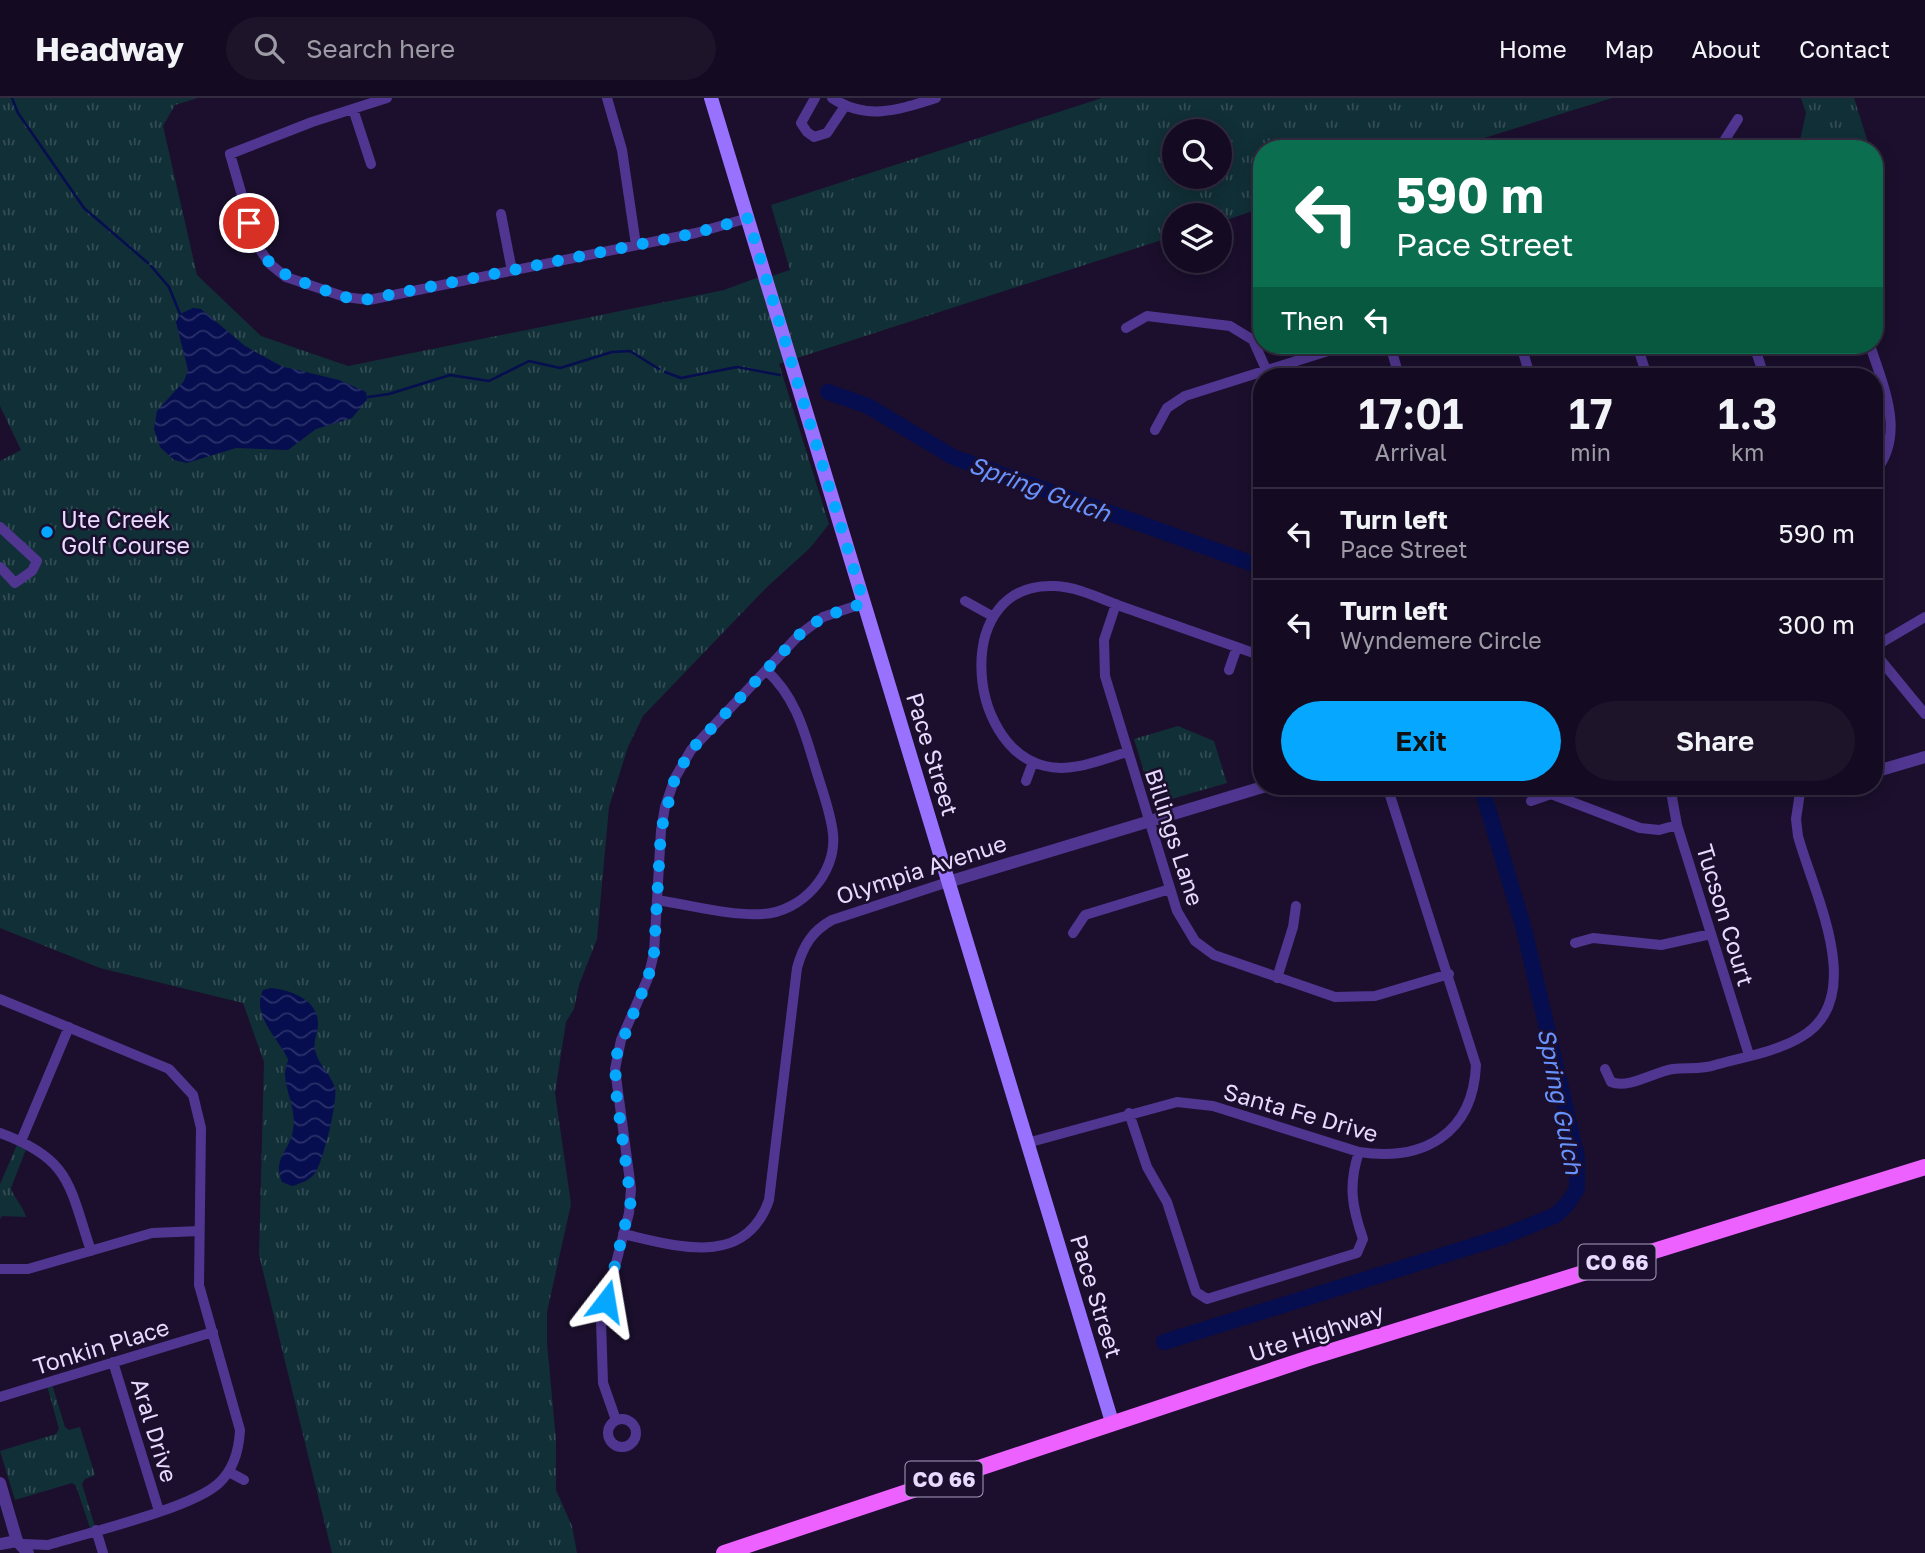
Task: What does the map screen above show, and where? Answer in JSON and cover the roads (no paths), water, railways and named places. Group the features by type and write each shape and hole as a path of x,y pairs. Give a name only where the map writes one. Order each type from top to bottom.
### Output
{"main road":[{"name":"Pace Street","path":"711,98 1112,1422"},
{"name":"Ute Highway","path":"723,1553 1112,1422 1925,1167"}],"street":[{"path":"387,98 312,121 230,155 256,244 270,264 286,277 345,297 364,300 696,233 748,218"},
{"path":"607,98 622,150 636,245"},
{"path":"815,98 802,123 807,132 814,136 827,133 845,106"},
{"path":"832,98 845,106 882,113 936,98"},
{"path":"353,109 371,164"},
{"path":"1725,140 1738,119"},
{"path":"501,214 512,271"},
{"path":"1126,328 1147,316 1230,326 1253,339"},
{"path":"1282,368 1321,354"},
{"path":"1155,430 1167,408 1177,399 1253,377"},
{"path":"1883,391 1891,419 1887,453 1883,459"},
{"path":"0,527 35,556 37,562 32,571 15,583 0,567"},
{"path":"1128,752 1068,768 1032,762 1008,743 998,727 987,694 980,650 992,616 1012,598 1042,587 1067,588 1253,653"},
{"path":"965,601 992,616"},
{"path":"616,1420 603,1383 601,1326 631,1189 615,1069 621,1040 648,978 654,953 661,830 675,778 691,750 799,635 823,617 864,603"},
{"name":"Billings Lane","path":"1116,604 1104,640 1102,657 1170,889 1184,926 1202,948 1225,961 1349,999 1375,996 1449,974"},
{"path":"1883,644 1925,617"},
{"path":"1229,670 1237,647"},
{"path":"1883,661 1925,714"},
{"path":"657,900 750,914 775,912 790,906 812,890 829,862 833,834 799,714 785,689 766,670"},
{"path":"1883,769 1925,757"},
{"path":"1026,781 1032,762"},
{"name":"Olympia Avenue","path":"623,1234 688,1248 709,1248 732,1242 754,1225 769,1200 797,968 807,943 816,930 832,920 948,882 1253,790"},
{"name":"Santa Fe Drive","path":"1027,1143 1167,1103 1198,1103 1359,1152 1382,1156 1417,1149 1438,1140 1464,1115 1472,1098 1476,1065 1390,795"},
{"path":"1531,801 1549,795"},
{"path":"1555,795 1640,828 1658,830 1677,825"},
{"name":"Tucson Court","path":"1672,795 1677,825 1749,1055"},
{"path":"1605,1069 1611,1082 1621,1084 1672,1069 1708,1068 1798,1039 1812,1029 1829,1007 1835,985 1835,960 1798,836 1796,819 1800,795"},
{"path":"1073,933 1085,915 1170,889"},
{"path":"1277,978 1293,927 1296,906"},
{"path":"1575,943 1594,938 1661,945 1711,934"},
{"path":"0,999 169,1069 188,1087 197,1104 201,1122 200,1285 239,1424 238,1448 229,1472 203,1495 159,1511 48,1545 22,1546 0,1543 3,1524 0,1510"},
{"path":"21,1141 69,1027"},
{"path":"1129,1113 1147,1167 1167,1202 1196,1292 1207,1300 1357,1252 1363,1239 1353,1209 1350,1189 1359,1152"},
{"path":"0,1133 47,1156 61,1170 74,1197 91,1251"},
{"path":"0,1269 28,1269 152,1233 199,1231"},
{"name":"Tonkin Place","path":"0,1396 213,1332"},
{"name":"Aral Drive","path":"113,1362 159,1511"},
{"path":"229,1472 244,1480"},
{"path":"0,1483 22,1546"},
{"path":"96,1530 103,1553"},
{"path":"38,1553 48,1545"}],"water":[{"path":"193,308 201,309 245,346 281,366 339,380 366,392 367,400 352,418 316,429 288,450 236,448 187,463 174,460 160,447 154,429 157,411 184,381 188,370 176,322 180,314"},
{"path":"271,988 295,994 313,1008 318,1023 315,1050 335,1088 332,1118 318,1167 310,1178 292,1186 282,1182 279,1174 280,1161 294,1123 285,1075 288,1059 267,1026 260,1008 263,990"}],"waterway":[{"path":"12,98 18,113 84,208 148,263"},
{"path":"151,266 169,287 180,314"},
{"path":"368,397 389,394 450,375 489,381 529,361 560,368 612,352 630,351 659,369"},
{"path":"665,372 681,378 737,367 780,375"},
{"name":"Spring Gulch","path":"828,392 868,406 953,457 1253,564"},
{"name":"Spring Gulch","path":"1164,1342 1502,1237 1556,1215 1577,1189 1577,1158 1524,929 1484,795"}],"place":[{"name":"Ute Creek Golf Course","path":"47,532"}]}
